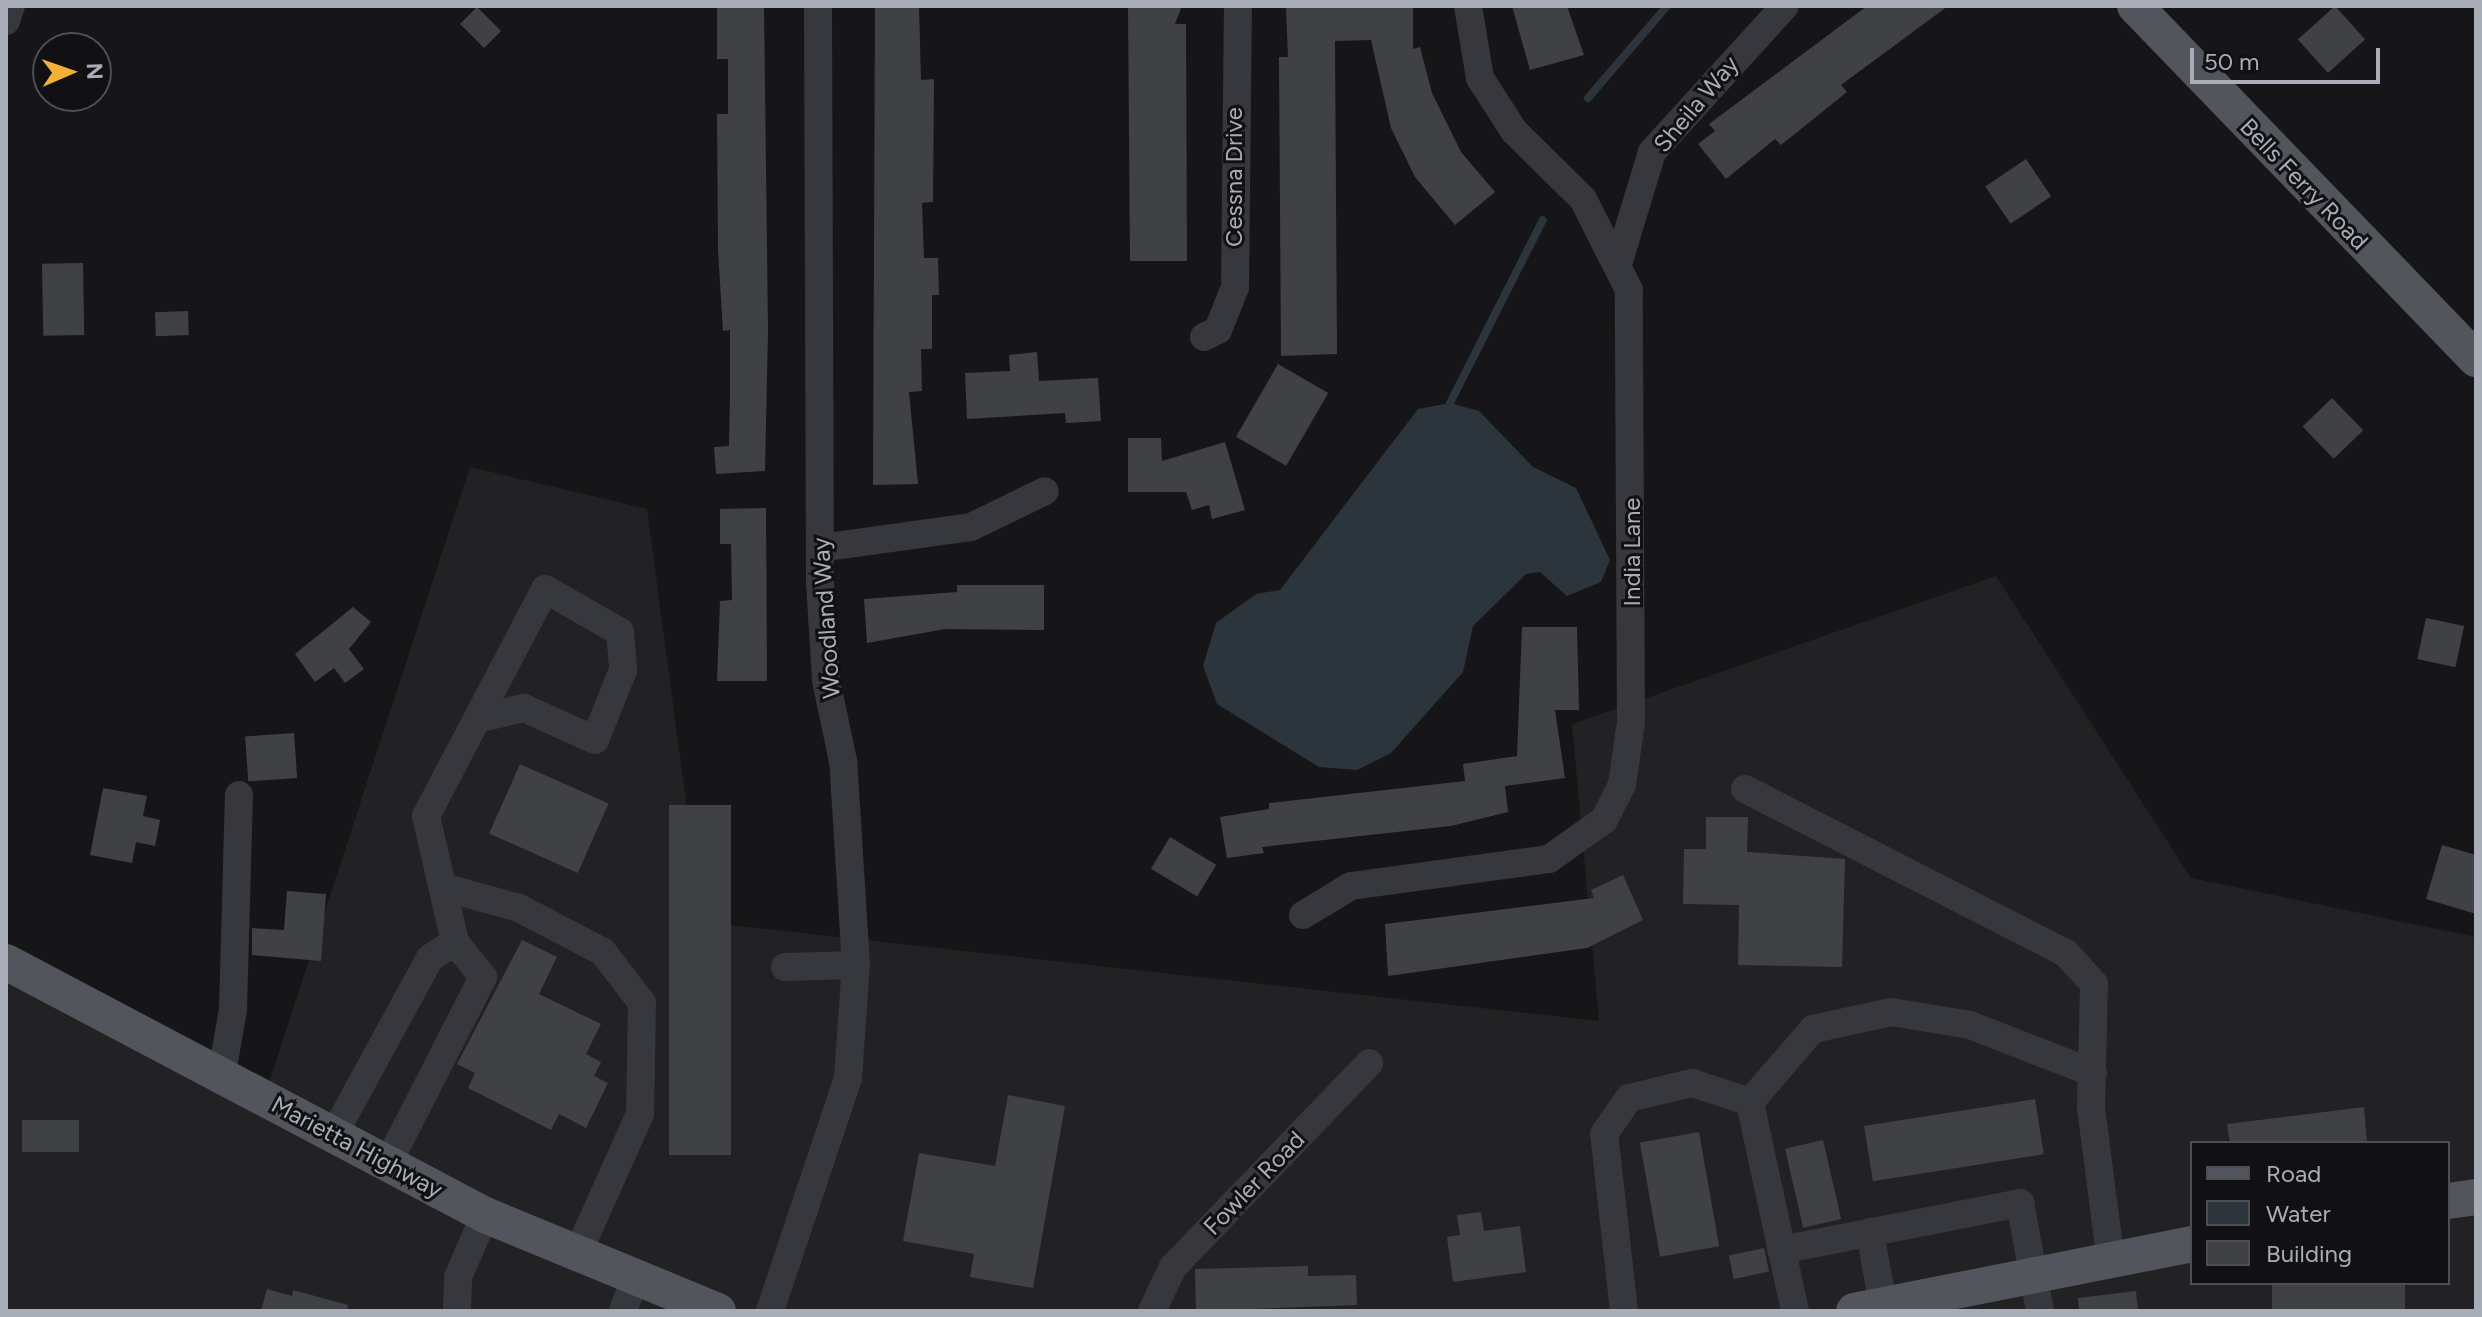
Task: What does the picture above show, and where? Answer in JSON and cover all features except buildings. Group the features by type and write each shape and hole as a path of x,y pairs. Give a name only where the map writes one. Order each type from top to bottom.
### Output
{"main road":[{"name":"Bells Ferry Road","path":"2135,6 2476,359"},
{"name":"Marietta Highway","path":"6,962 222,1073 485,1215 576,1257 628,1296 718,1311"},
{"path":"2450,1201 2476,1197"},
{"path":"1868,1310 2036,1296 2111,1262 2190,1244"}],"street":[{"path":"6,21 11,6"},
{"name":"Woodland Way","path":"770,1311 848,1078 856,965 820,548 818,6"},
{"name":"Cessna Drive","path":"1204,337 1218,330 1235,287 1238,6"},
{"name":"India Lane","path":"1303,915 1351,886 1549,859 1604,820 1622,785 1631,722 1635,341 1618,264 1583,199 1514,131 1480,78 1468,6"},
{"name":"Sheila Way","path":"1618,264 1652,152 1785,6"},
{"path":"820,548 971,527 1045,491"},
{"path":"388,1163 483,977 455,942 426,816 481,718 545,589 620,632 623,670 595,740 524,708 481,718"},
{"path":"1745,789 2066,953 2094,984 2093,1073 2111,1262"},
{"path":"222,1073 233,1009 239,795"},
{"path":"443,887 519,908 603,952 642,1003 640,1114 576,1257"},
{"path":"334,1134 430,958 455,942"},
{"path":"785,967 856,965"},
{"path":"1750,1102 1813,1029 1891,1012 1970,1025 2093,1073"},
{"name":"Fowler Road","path":"1152,1311 1173,1267 1369,1063"},
{"path":"1624,1311 1604,1134 1629,1098 1692,1083 1750,1102"},
{"path":"1750,1102 1795,1311"},
{"path":"1781,1250 2020,1203 2036,1296"},
{"path":"457,1311 458,1277 485,1215"},
{"path":"1868,1310 1870,1232"}],"shaded area":[{"path":"470,467 647,509 702,922 1599,1021 1572,724 1996,576 2191,878 2476,937 2476,1311 6,1311 6,967 262,1104"}],"water":[{"path":"1450,403 1479,411 1533,467 1576,488 1610,560 1601,582 1567,596 1540,572 1526,574 1473,626 1463,672 1391,753 1357,770 1319,767 1217,704 1203,666 1216,623 1256,594 1280,590 1418,409"}],"waterway":[{"path":"1588,98 1667,6"},
{"path":"1450,403 1543,220"}]}
